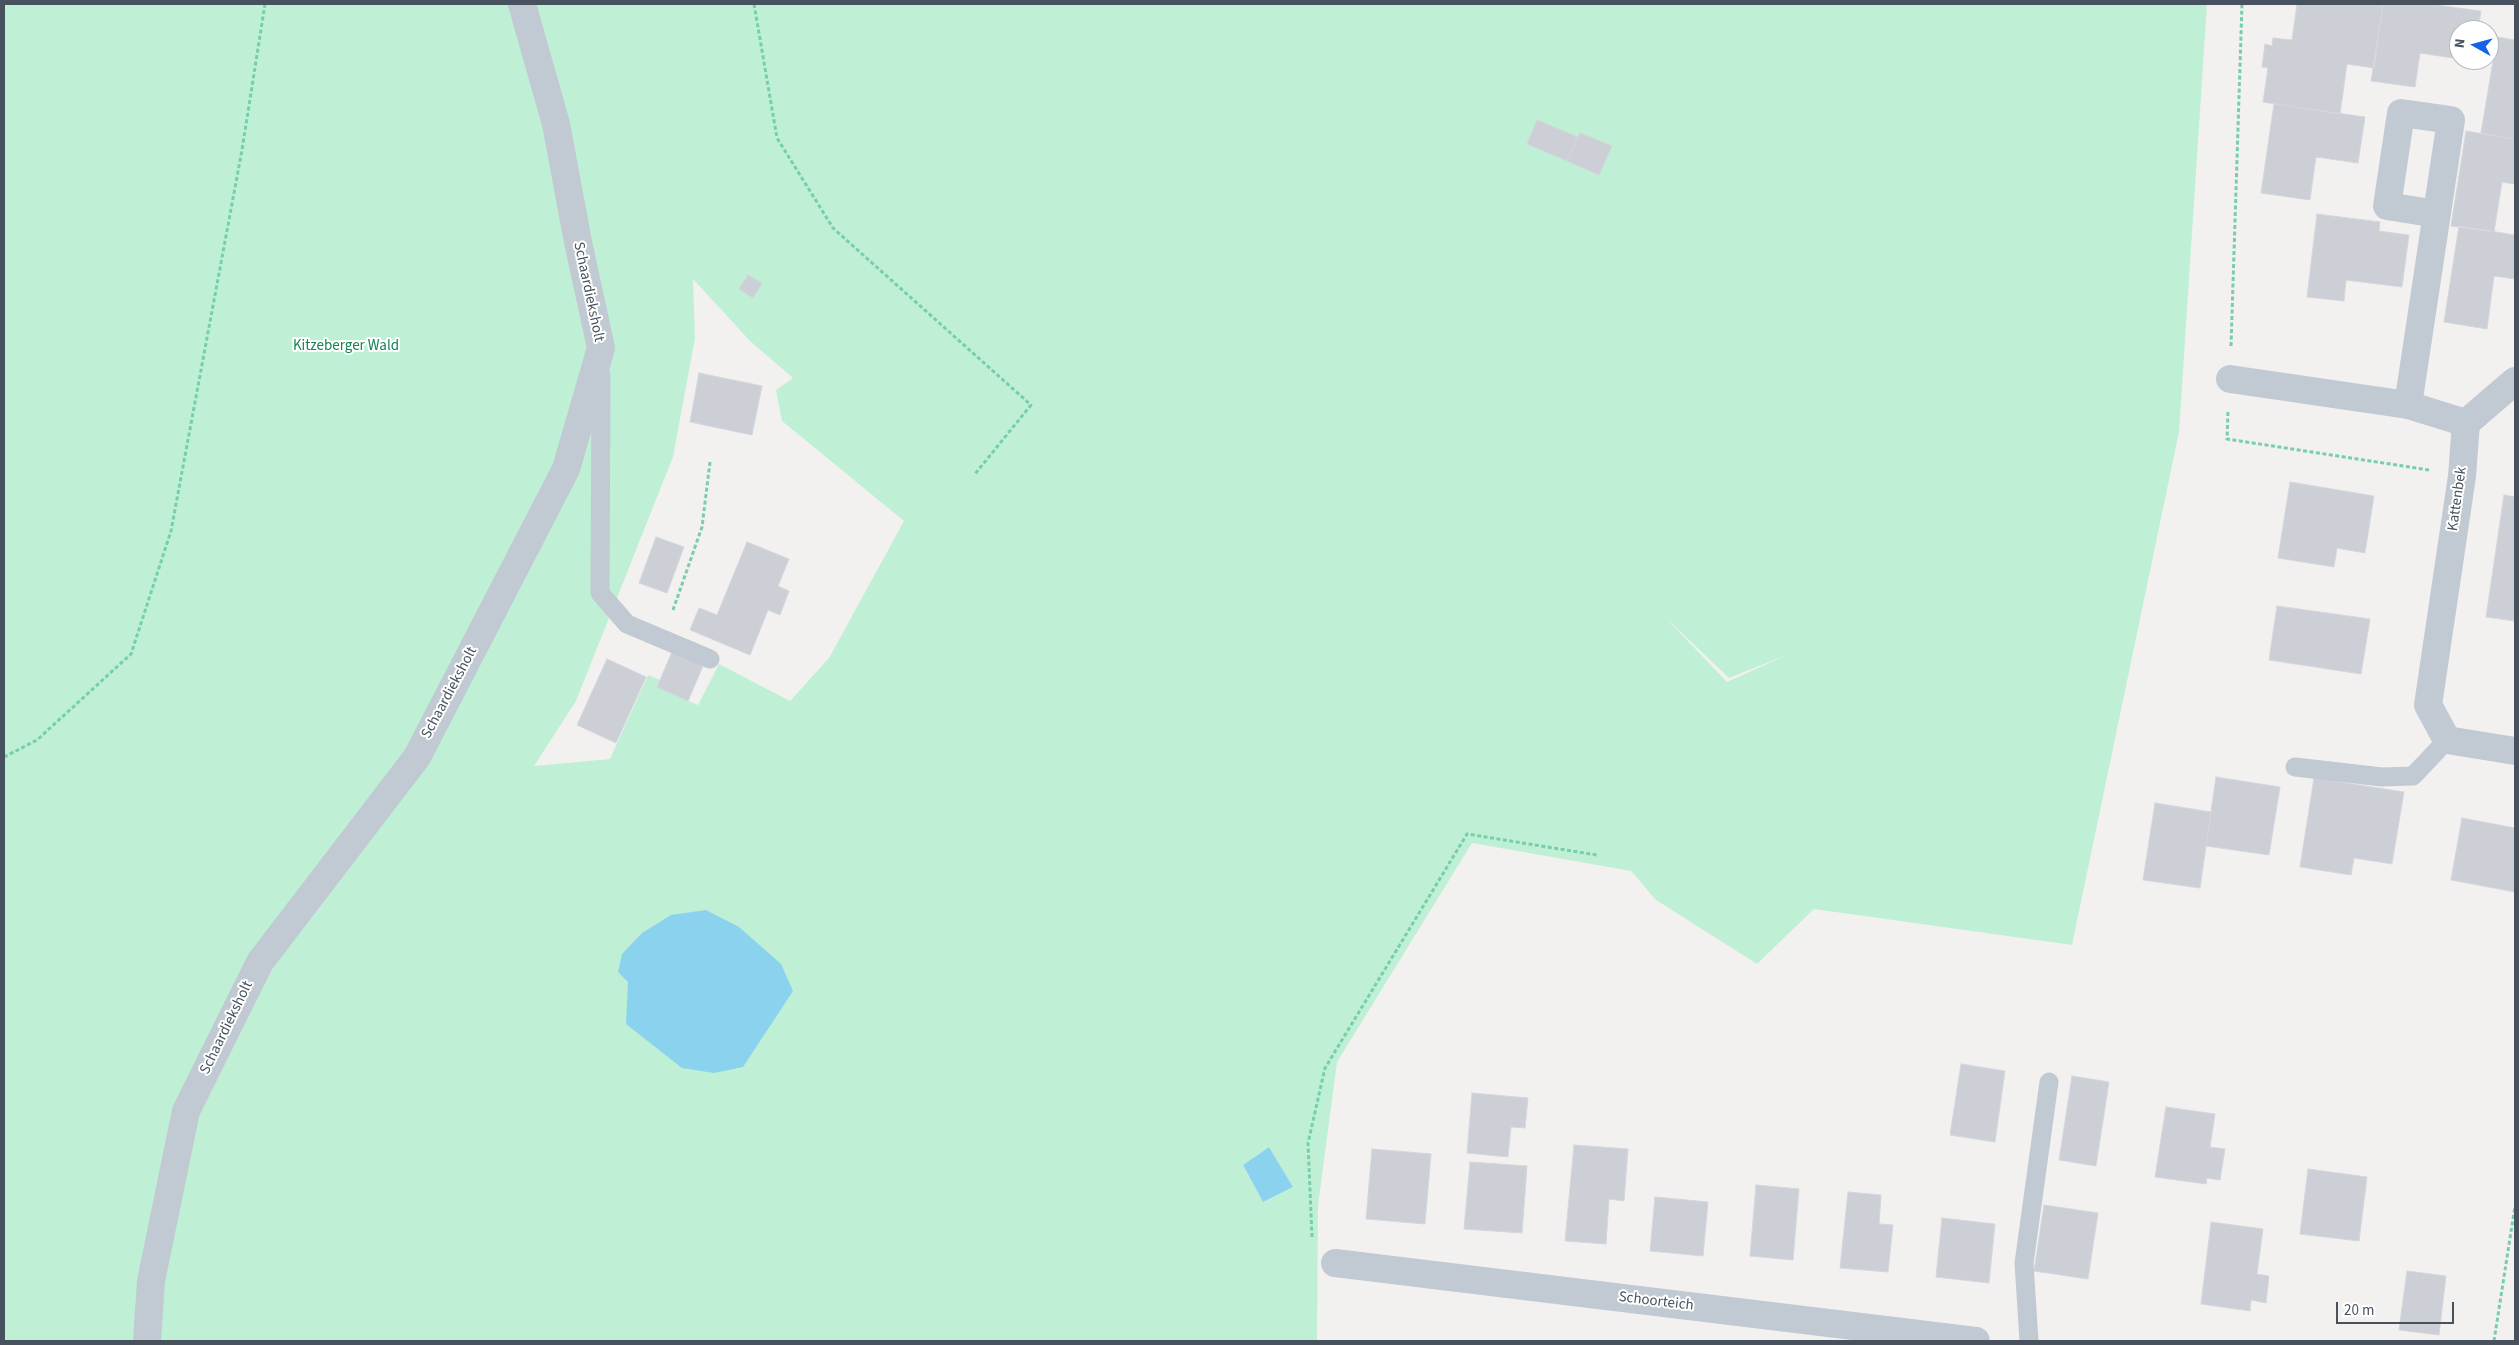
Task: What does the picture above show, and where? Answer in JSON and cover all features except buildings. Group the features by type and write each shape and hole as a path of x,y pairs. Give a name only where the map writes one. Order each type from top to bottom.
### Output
{"street":[{"name":"Schaardieksholt","path":"147,1341 151,1281 186,1111 260,962 417,757 566,469 600,348 556,124 522,4"},
{"path":"2408,405 2437,214"},
{"path":"2230,379 2408,405 2466,423 2515,381"},
{"name":"Kattenbek","path":"2447,740 2428,705 2462,476 2466,423"},
{"path":"2447,740 2515,751"},
{"name":"Schoorteich","path":"1335,1263 1976,1341"}],"lane":[{"path":"600,348 600,592 627,624 710,659"},
{"path":"2295,766 2382,777 2412,776 2447,740"},
{"path":"2029,1341 2024,1262 2049,1082"}],"path":[{"path":"4,757 36,740 131,654 171,531 242,150 265,4"},
{"path":"754,4 777,138 833,228 1031,405 975,474"},
{"path":"2242,4 2227,439 2462,476"},
{"path":"663,639 702,527 710,462"},
{"path":"1335,1263 1312,1247 1308,1143 1326,1068 1468,834 1597,855"},
{"path":"2494,1341 2515,1206"}],"green space":[{"name":"Kitzeberger Wald","path":"4,4 2207,4 2179,432 2072,945 1814,909 1757,964 1656,900 1631,871 1472,843 1337,1062 1318,1206 1317,1341 4,1341","holes":["693,279 750,341 793,378 776,390 782,421 904,521 829,658 790,701 719,664 698,705 657,687 660,680 648,675 610,759 534,766 576,701 673,457 695,338","1666,618 1729,678 1789,654 1727,682","1269,1147 1293,1187 1263,1202 1243,1165"]}],"water":[{"path":"706,910 739,927 781,964 793,991 743,1067 714,1073 682,1068 626,1024 628,982 618,972 622,954 642,933 671,915"},
{"path":"1269,1147 1293,1187 1263,1202 1243,1165"}]}
